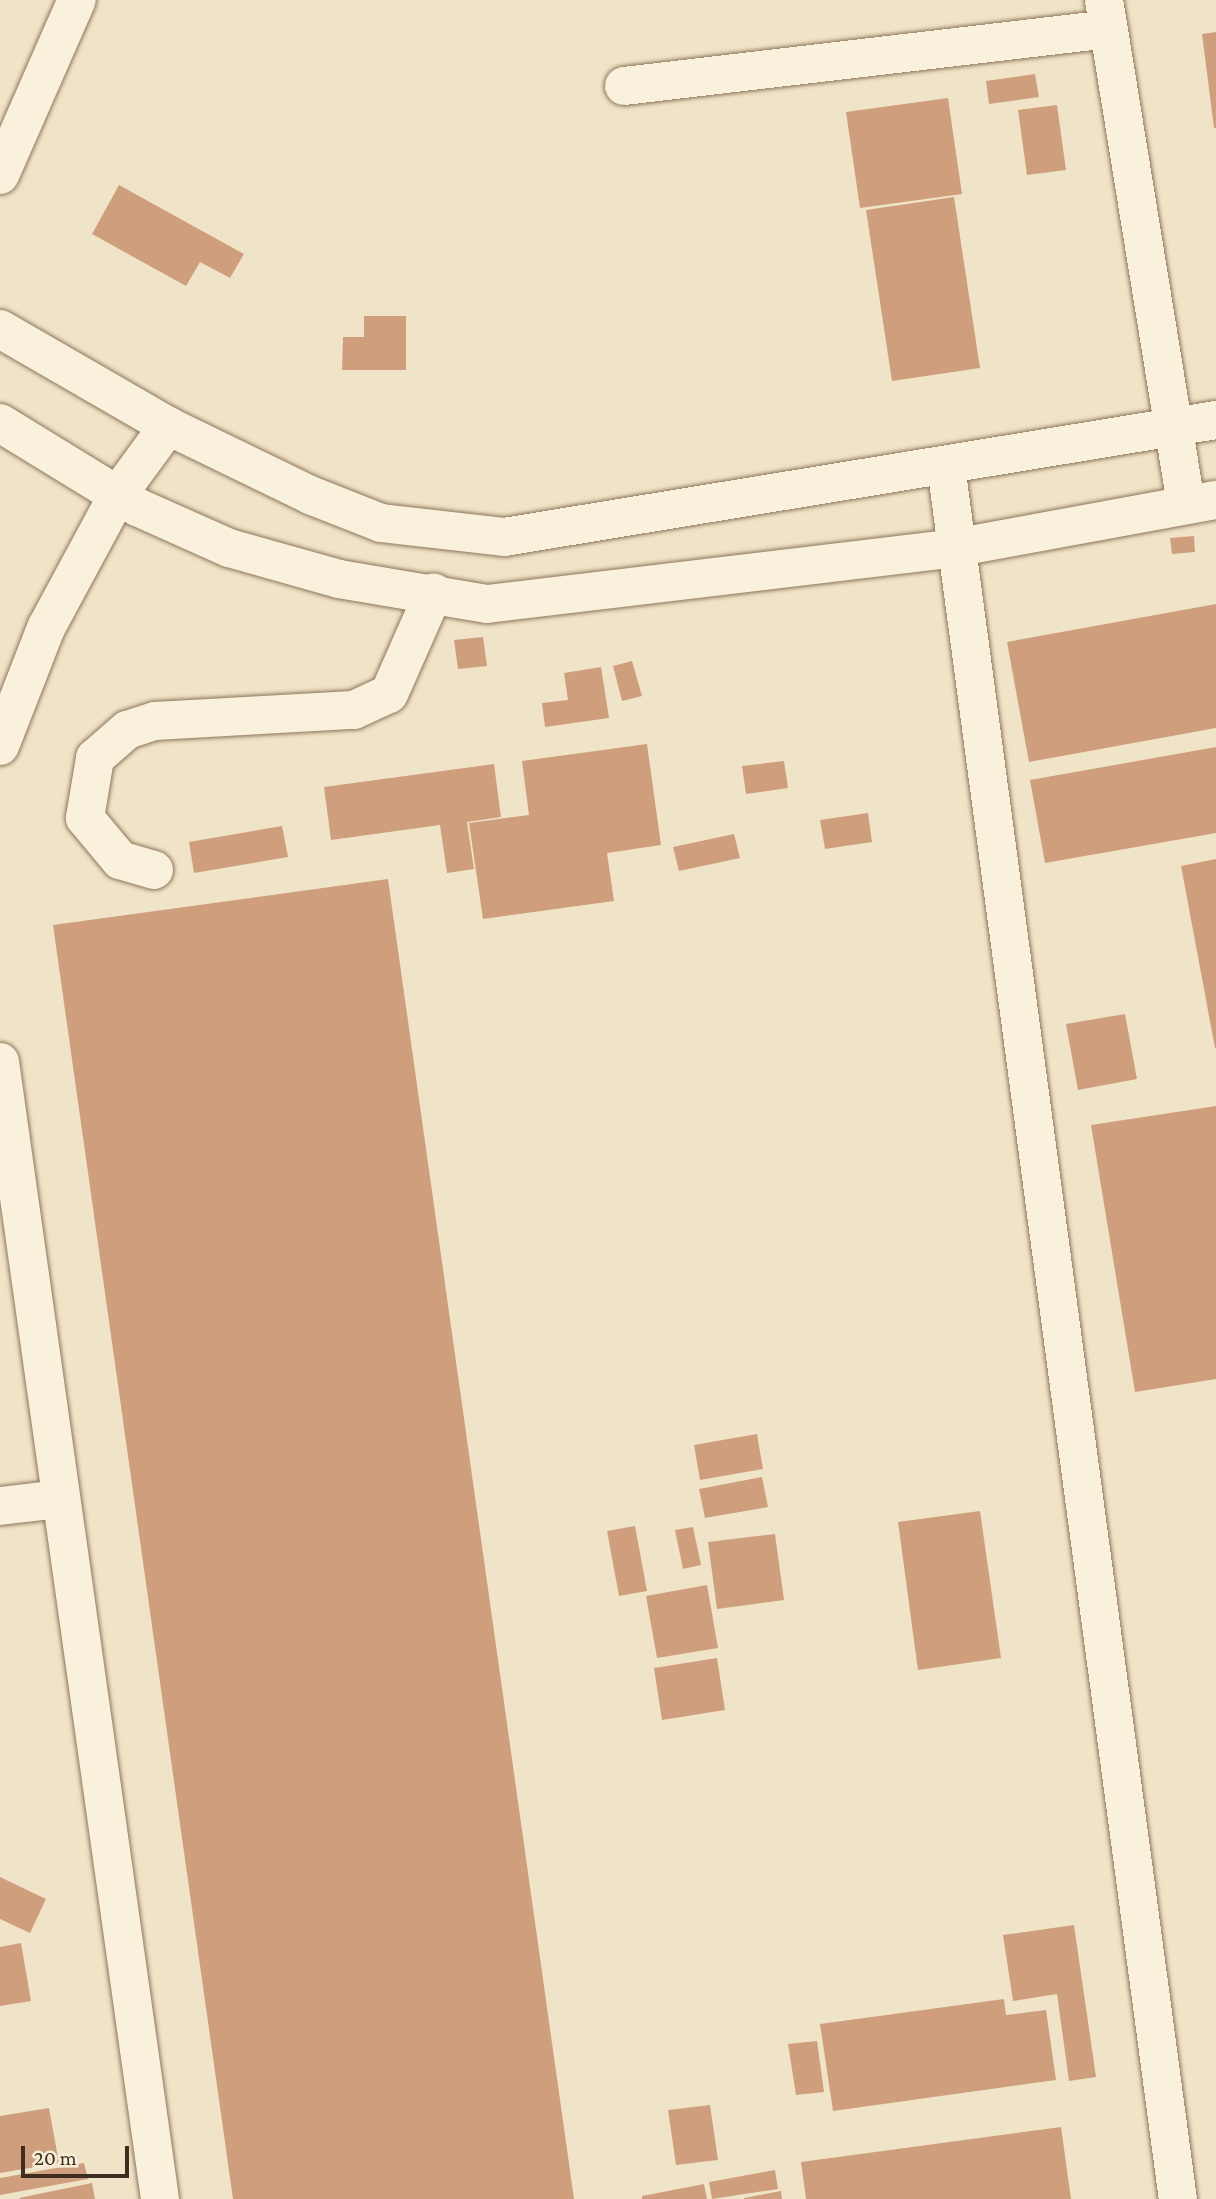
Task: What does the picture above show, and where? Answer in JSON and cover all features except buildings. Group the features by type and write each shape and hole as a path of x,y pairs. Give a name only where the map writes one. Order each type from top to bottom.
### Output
{"lane":[{"path":"0,175 77,0"},
{"path":"0,423 117,496 229,548 339,579 434,592 487,604 544,601 954,548 1201,502 1174,426 1106,14 624,86"},
{"path":"0,329 168,426 382,523 504,537 1216,420"},
{"path":"0,746 46,628 117,496 168,426"},
{"path":"946,466 954,548 1178,2199"},
{"path":"154,870 120,860 85,818 94,758 127,730 156,721 354,710 389,694 434,592"},
{"path":"0,1062 59,1499 160,2199"},
{"path":"0,1506 59,1499"}]}
